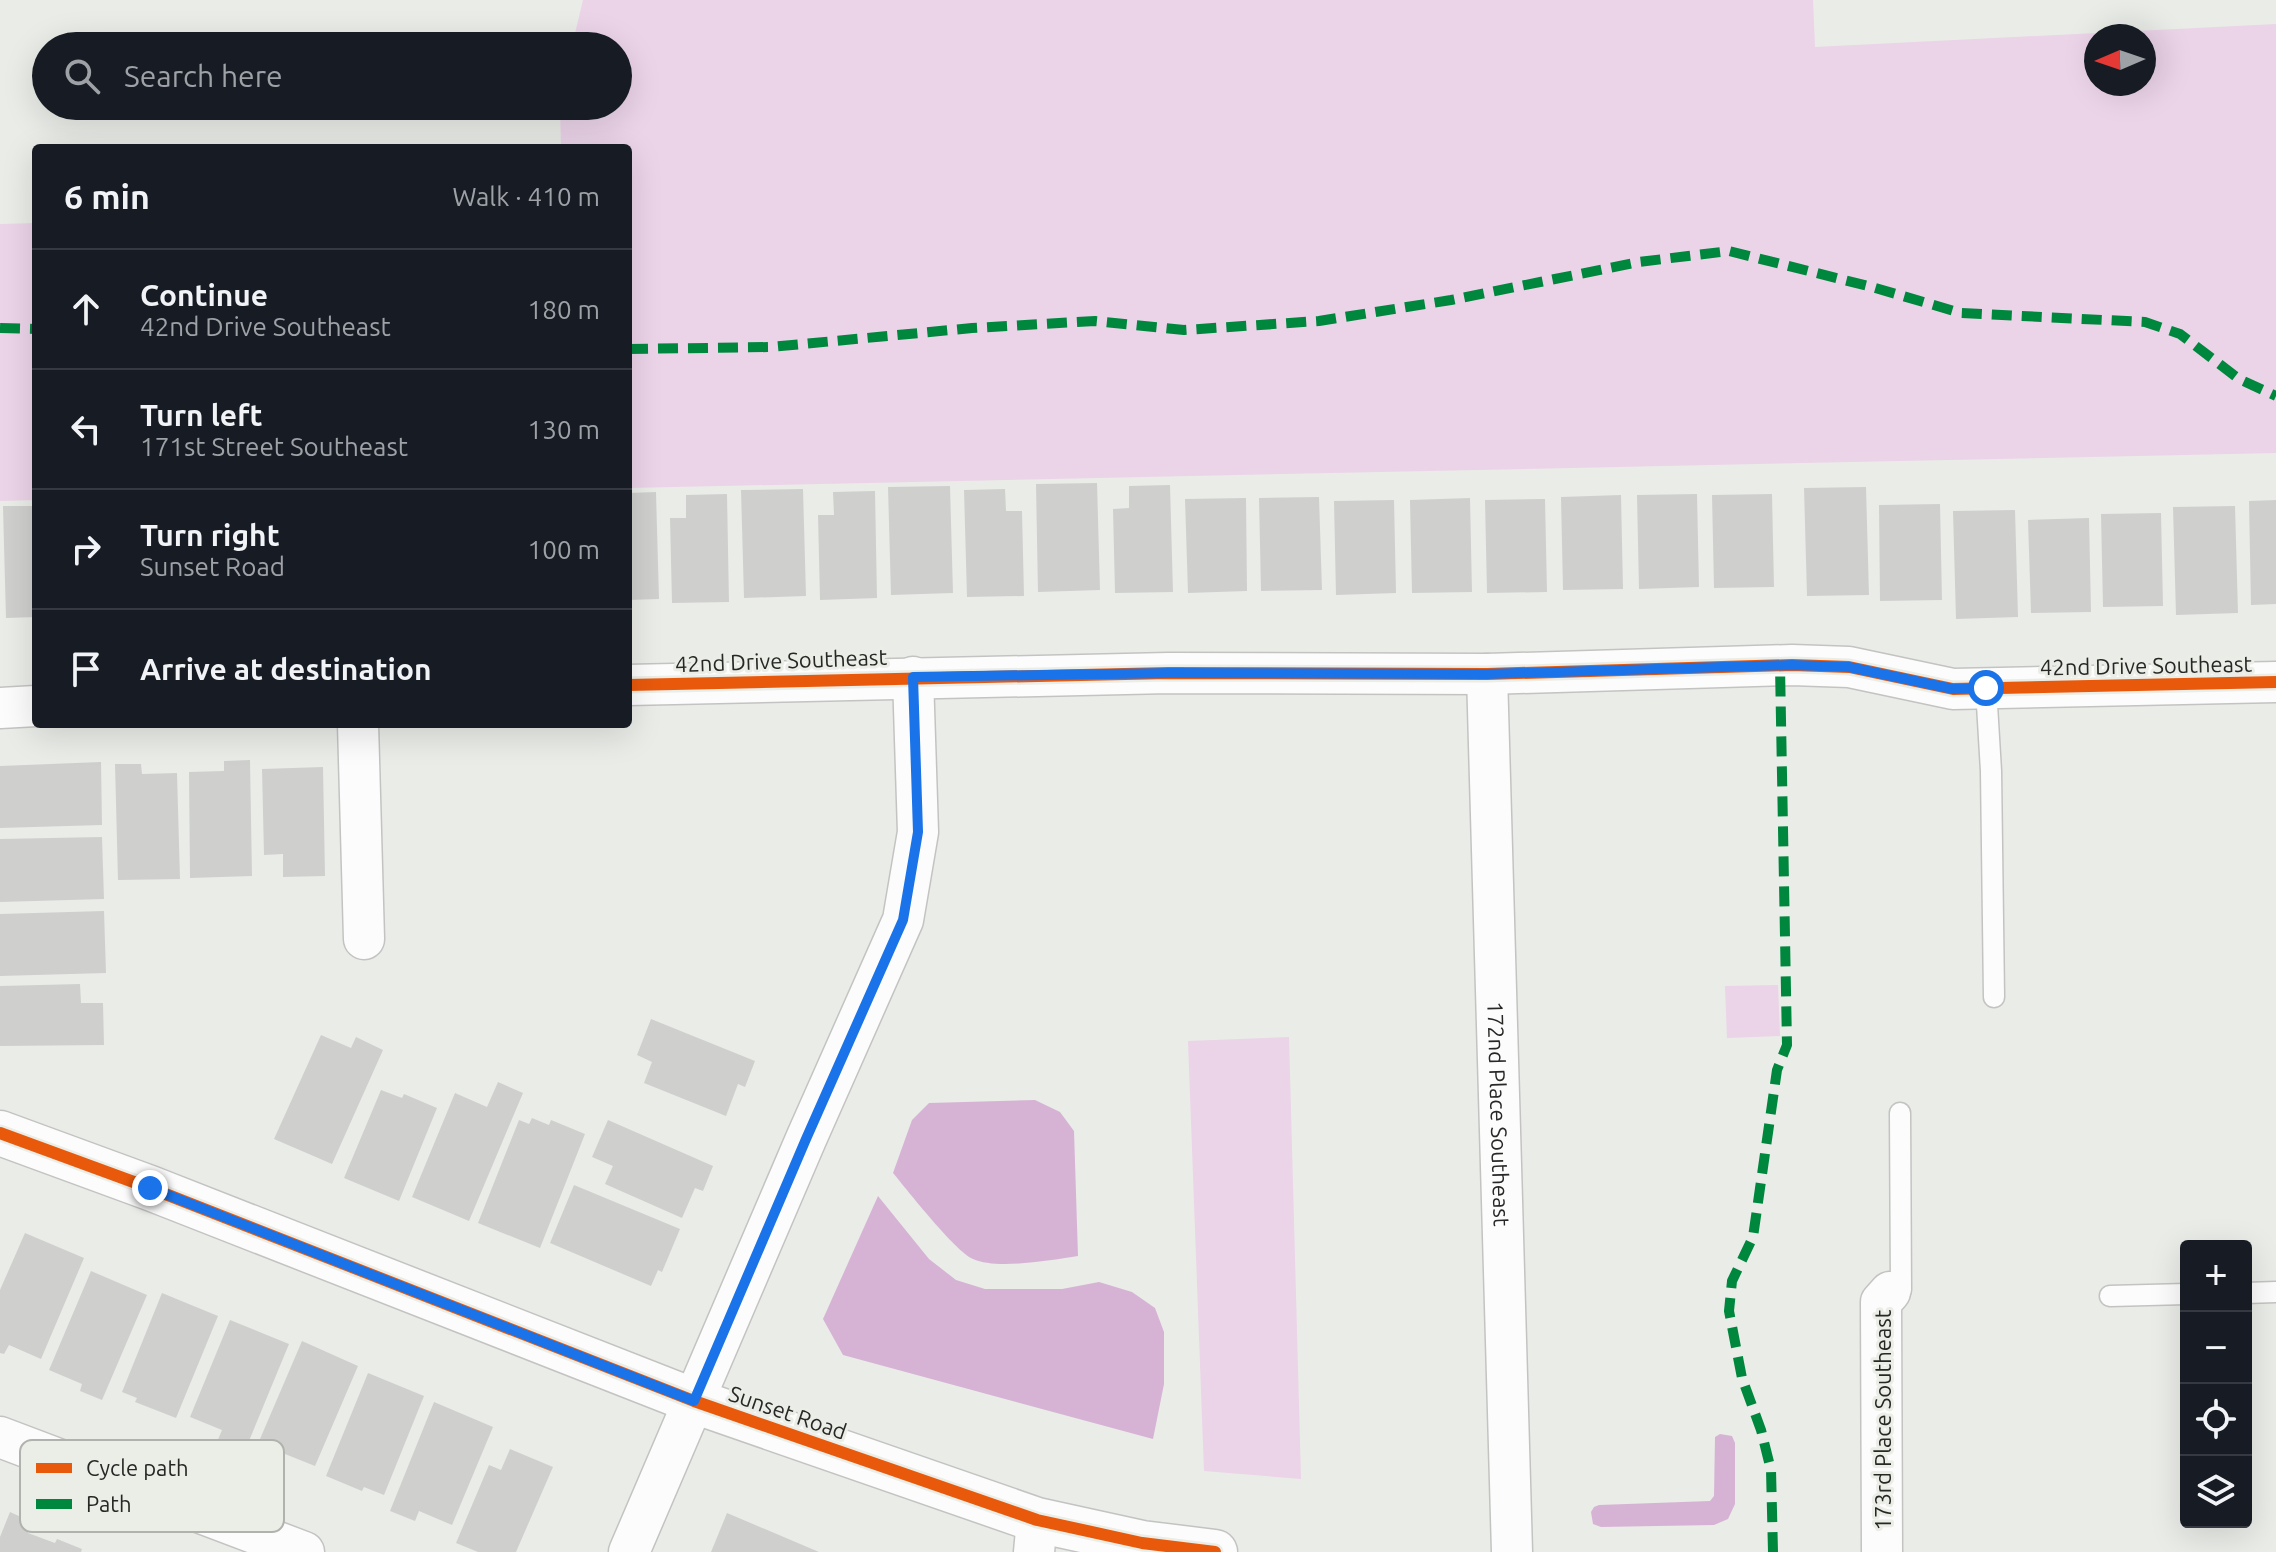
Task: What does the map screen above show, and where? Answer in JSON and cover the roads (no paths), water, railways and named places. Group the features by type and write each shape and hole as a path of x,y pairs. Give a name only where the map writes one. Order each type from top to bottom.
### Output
{"street":[{"name":"42nd Drive Southeast","path":"632,685 913,677 1169,673 1487,674 1806,666 1849,667 1953,689 2276,682"},
{"name":"172nd Place Southeast","path":"1487,674 1512,1552"},
{"path":"629,1552 903,920 918,832 913,677"},
{"path":"0,708 32,706"},
{"path":"358,728 364,939"},
{"name":"Sunset Road","path":"0,1133 165,1194 1036,1536 1142,1543 1215,1552"},
{"name":"173rd Place Southeast","path":"1882,1552 1881,1302 1890,1292"},
{"path":"0,1437 20,1445"},
{"path":"251,1532 304,1552"}],"lane":[{"path":"1986,688 1991,771 1994,997"},
{"path":"1890,1292 1901,1290 1900,1113"},
{"path":"2252,1293 2276,1292"},
{"path":"2110,1296 2180,1294"}]}
